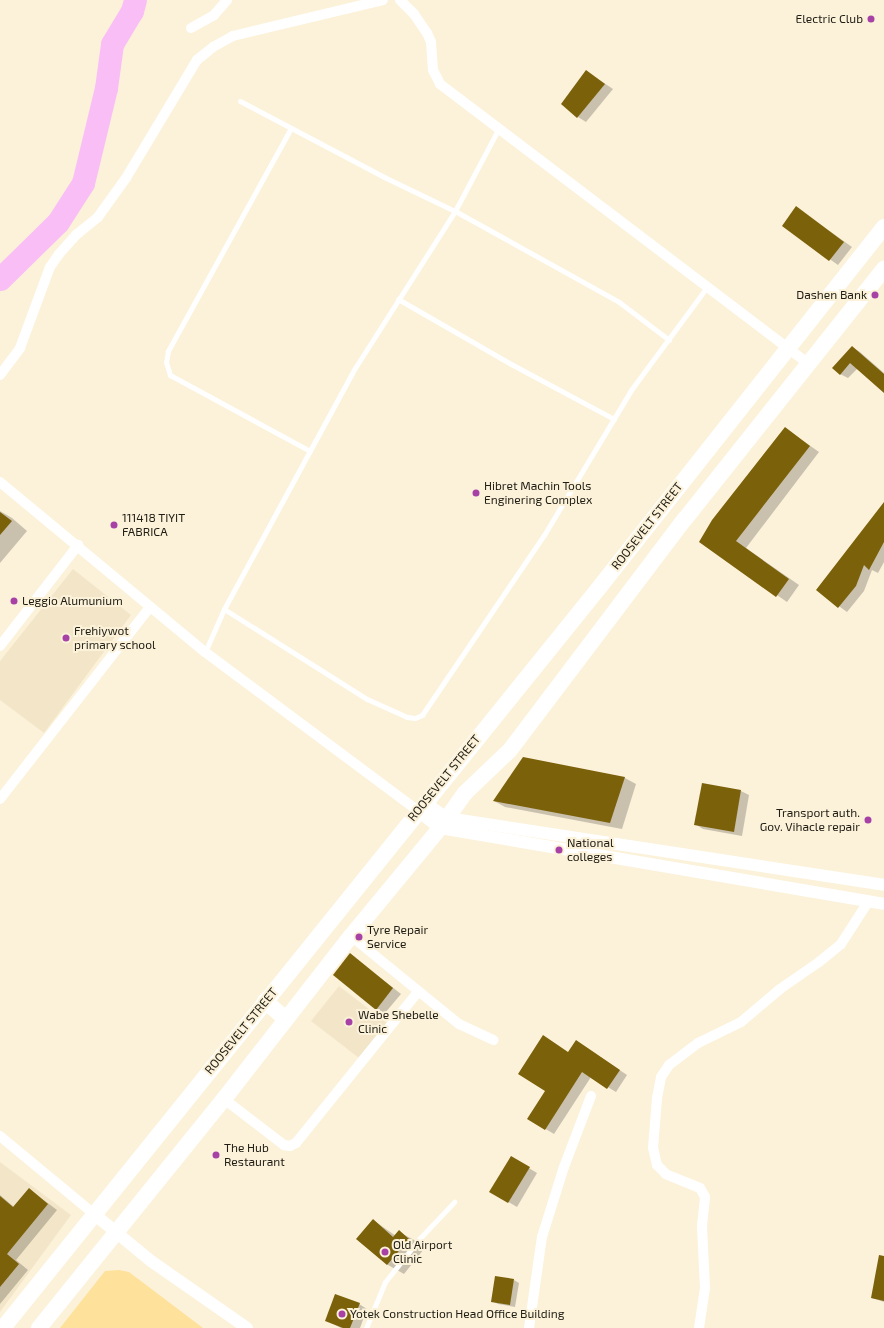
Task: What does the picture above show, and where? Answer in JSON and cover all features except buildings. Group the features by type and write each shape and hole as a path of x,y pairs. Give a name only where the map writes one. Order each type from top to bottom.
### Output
{"main road":[{"name":"ROOSEVELT STREET","path":"3,1328 602,584 884,227"},
{"path":"39,1328 224,1099 351,936 443,823 465,793 510,750 670,538 884,269"},
{"path":"265,1001 286,1019"}],"street":[{"path":"191,28 214,15 227,0"},
{"path":"0,375 20,348 50,267 59,254 76,235 98,217 126,178 197,60 213,47 233,36 383,0"},
{"path":"400,0 414,14 427,33 431,42 434,70 440,84 808,364"},
{"path":"0,482 205,652 443,823 884,904"},
{"path":"0,646 78,546"},
{"path":"0,799 150,607"},
{"path":"443,823 884,885"},
{"path":"699,1328 705,1288 702,1226 705,1197 700,1188 666,1174 657,1165 653,1148 657,1098 661,1077 669,1066 698,1043 741,1022 780,989 841,944 868,902"},
{"path":"351,936 459,1024 493,1040"},
{"path":"224,1099 284,1145 290,1146 296,1143 418,992"},
{"path":"529,1328 542,1236 564,1167 591,1096"},
{"path":"0,1136 151,1261 247,1328"}],"lane":[{"path":"240,101 384,177 456,211 619,302 669,340"},
{"path":"291,128 168,351 166,362 170,375 310,451"},
{"path":"205,652 224,609 355,368 456,211 499,128"},
{"path":"224,609 367,699 407,717 415,718 422,716 544,535 631,390 707,287"},
{"path":"398,299 511,364 614,419"},
{"path":"366,1328 385,1282 420,1238 454,1202"}],"shaded area":[{"name":"Frehiywot primary school","path":"73,569 131,615 44,733 0,700 0,661"},
{"name":"Wabe Shebelle Clinic","path":"339,986 387,1023 359,1058 311,1021"},
{"path":"0,1162 71,1215 0,1312"},
{"path":"119,1270 129,1272 203,1328 60,1328 105,1271"}],"waterway":[{"path":"0,279 58,222 83,183 106,88 112,44 132,11 135,0"}],"place":[{"name":"Electric Club","path":"871,19"},
{"name":"Dashen Bank","path":"875,295"},
{"name":"Hibret Machin Tools Enginering Complex","path":"476,493"},
{"name":"111418 TIYIT FABRICA","path":"114,525"},
{"name":"Leggio Alumunium","path":"14,601"},
{"name":"Frehiywot primary school","path":"66,638"},
{"name":"Transport auth. Gov. Vihacle repair","path":"868,820"},
{"name":"National colleges","path":"559,850"},
{"name":"Tyre Repair Service","path":"359,937"},
{"name":"Wabe Shebelle Clinic","path":"349,1022"},
{"name":"The Hub Restaurant","path":"216,1155"},
{"name":"Old Airport Clinic","path":"385,1252"},
{"name":"Yotek Construction Head Office Building","path":"342,1314"}]}
